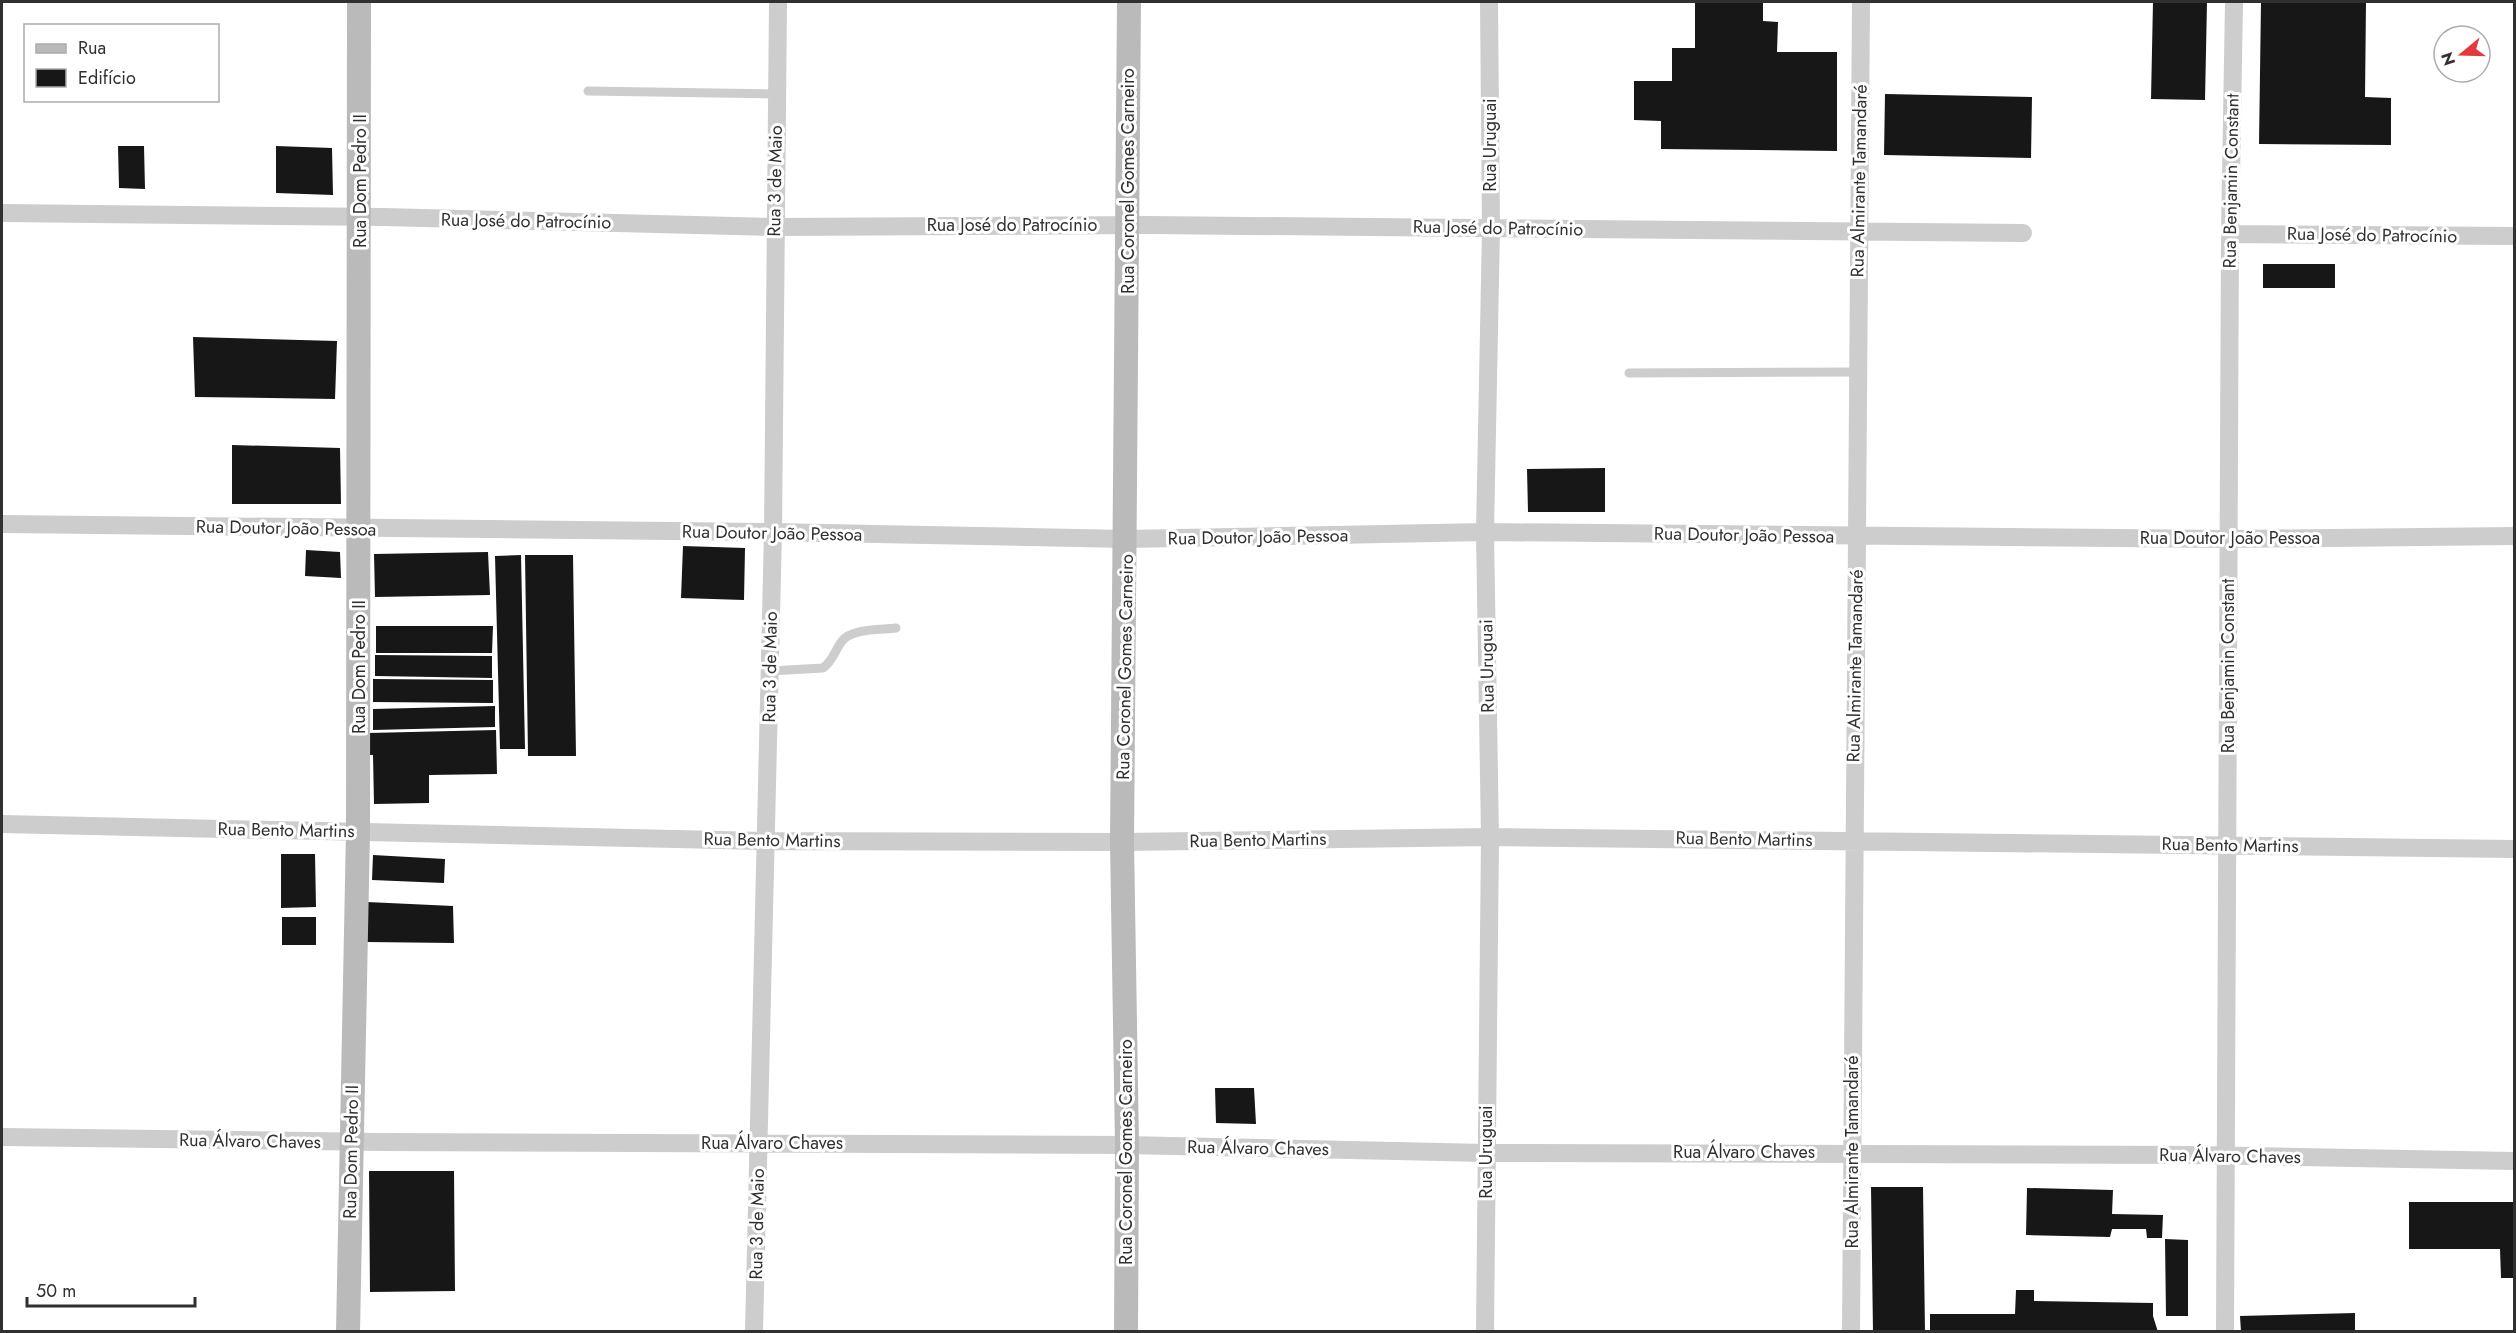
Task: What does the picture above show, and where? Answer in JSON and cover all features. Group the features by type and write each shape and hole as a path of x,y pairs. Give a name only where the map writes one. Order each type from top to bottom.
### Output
{"street":[{"name":"Rua Dom Pedro II","path":"348,1332 358,832 361,217 359,2"},
{"name":"Rua 3 de Maio","path":"754,1332 773,532 774,227 778,2"},
{"name":"Rua Coronel Gomes Carneiro","path":"1126,1332 1127,1145 1122,842 1129,2"},
{"name":"Rua Uruguai","path":"1485,1332 1490,837 1485,532 1491,229 1489,2"},
{"name":"Rua Almirante Tamandaré","path":"1851,1332 1861,2"},
{"name":"Rua Benjamin Constant","path":"2225,1332 2230,234 2234,2"},
{"name":"Rua José do Patrocínio","path":"2,213 361,217 774,227 1127,225 2023,233"},
{"name":"Rua José do Patrocínio","path":"2230,234 2514,236"},
{"name":"Rua Doutor João Pessoa","path":"2,524 773,532 1126,539 1485,532 2228,539 2514,536"},
{"name":"Rua Bento Martins","path":"2,824 766,841 1122,842 1490,837 2514,849"},
{"name":"Rua Álvaro Chaves","path":"2,1137 351,1142 1127,1145 1486,1153 1853,1152 2226,1155 2514,1161"}],"lane":[{"path":"588,91 776,93"},
{"path":"1629,373 1857,372"},
{"path":"770,671 824,668 830,663 842,640 850,634 896,628"}],"building":[{"path":"1695,2 1763,2 1763,21 1778,22 1777,52 1837,52 1837,151 1661,149 1661,121 1634,120 1634,81 1672,81 1672,48 1695,48"},
{"path":"2153,2 2207,2 2205,100 2151,99"},
{"path":"2261,2 2366,2 2365,97 2391,98 2391,145 2259,144"},
{"path":"1885,94 2032,97 2031,158 1884,155"},
{"path":"118,146 144,146 145,189 119,188"},
{"path":"276,146 332,148 333,195 276,193"},
{"path":"2263,264 2335,264 2335,288 2263,288"},
{"path":"193,337 337,341 335,399 195,397"},
{"path":"232,445 340,448 341,504 232,504"},
{"path":"1605,468 1605,512 1528,512 1527,469"},
{"path":"683,546 745,548 744,600 681,598"},
{"path":"306,550 340,552 341,578 305,576"},
{"path":"488,552 490,595 375,597 374,554"},
{"path":"521,555 525,749 500,749 495,556"},
{"path":"525,555 573,555 576,756 528,756"},
{"path":"376,626 493,626 492,653 376,653"},
{"path":"375,655 492,656 492,678 375,676"},
{"path":"373,679 493,680 493,703 373,702"},
{"path":"495,706 495,727 373,730 373,709"},
{"path":"496,730 497,774 429,775 429,803 374,804 373,755 369,755 368,733"},
{"path":"281,854 315,854 316,907 281,908"},
{"path":"373,855 445,859 444,883 372,880"},
{"path":"367,902 453,906 454,943 367,942"},
{"path":"282,917 316,917 316,945 282,945"},
{"path":"1215,1088 1254,1088 1256,1124 1216,1123"},
{"path":"369,1171 454,1171 455,1291 370,1292"},
{"path":"1871,1187 1923,1187 1925,1332 1873,1332"},
{"path":"2027,1188 2113,1190 2112,1214 2163,1215 2162,1238 2147,1238 2146,1229 2112,1229 2110,1237 2026,1235"},
{"path":"2409,1202 2514,1202 2514,1278 2501,1278 2500,1249 2409,1249"},
{"path":"2165,1239 2188,1240 2188,1316 2166,1316"},
{"path":"2016,1290 2034,1290 2034,1301 2153,1303 2153,1316 2158,1332 1930,1332 1930,1314 2015,1314"},
{"path":"2355,1313 2355,1332 2241,1332 2240,1316"}]}
